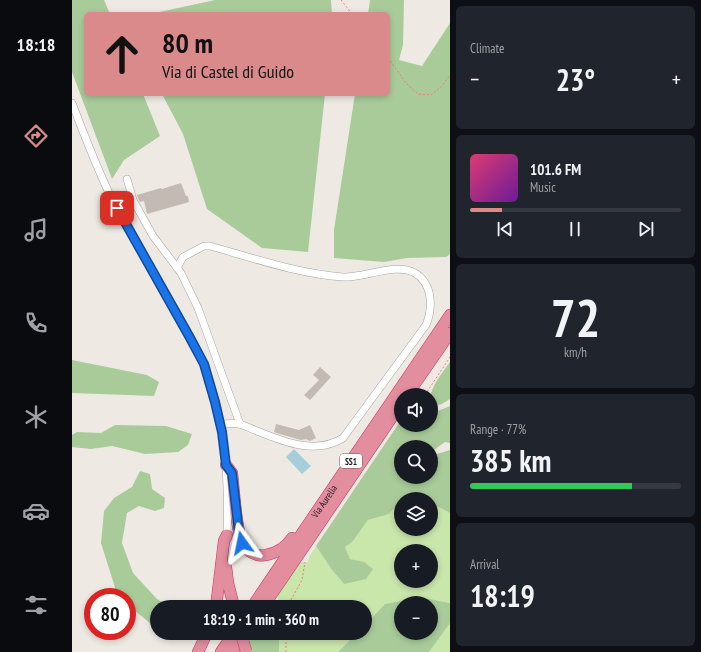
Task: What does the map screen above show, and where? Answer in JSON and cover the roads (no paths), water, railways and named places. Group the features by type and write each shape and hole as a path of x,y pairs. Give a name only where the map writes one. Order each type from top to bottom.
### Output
{"highway":[{"name":"Via Aurelia","path":"257,600 450,315"},
{"path":"412,388 450,333"},
{"path":"226,465 232,473 239,533 242,543 254,554 262,556 275,552 289,542 375,416 384,411"},
{"name":"Via Aurelia","path":"268,600 394,414"},
{"path":"227,535 228,542 226,568 232,600"},
{"path":"217,600 224,541 227,535"},
{"path":"198,652 204,640"},
{"path":"221,652 229,640"},
{"path":"232,652 240,640"},
{"path":"243,640 246,651"}],"street":[{"path":"72,103 90,151 114,203 204,364 220,424 226,465 228,500 227,535"},
{"path":"127,179 133,200 162,249 181,273 198,308 240,424"},
{"path":"177,268 183,257 204,246 210,246 309,272 345,277 395,270 406,270 417,274 427,285 429,291 431,308 426,325 343,438 336,443 324,446 309,447 274,438 240,424 220,424"}],"water":[{"path":"294,449 311,466 302,474 286,457"}]}
